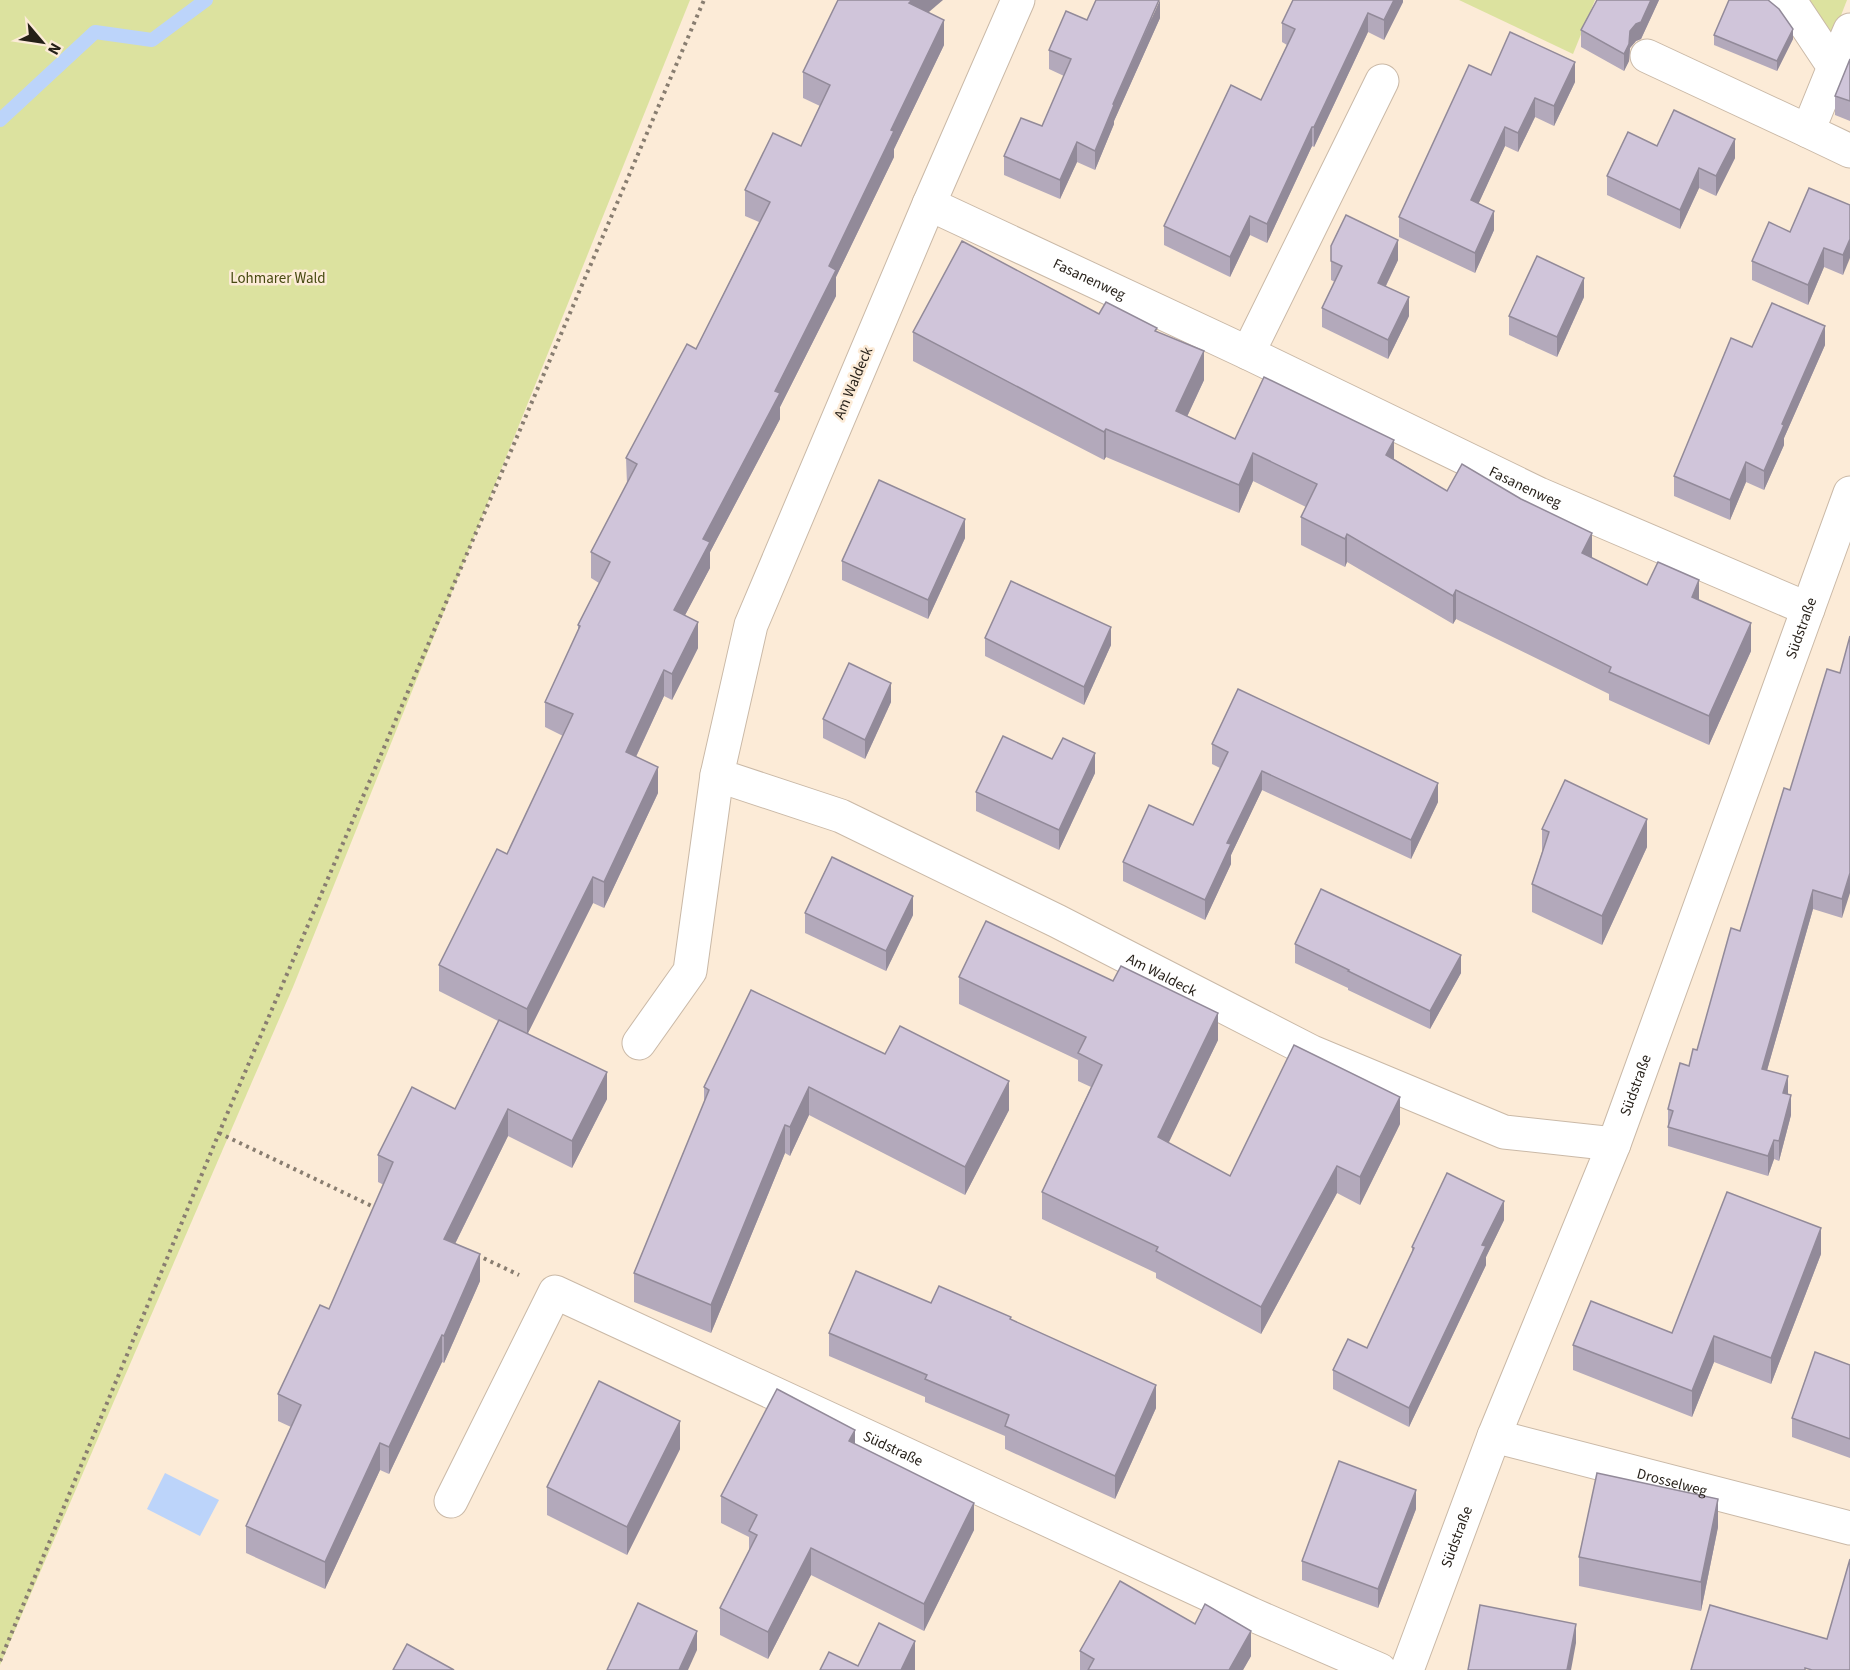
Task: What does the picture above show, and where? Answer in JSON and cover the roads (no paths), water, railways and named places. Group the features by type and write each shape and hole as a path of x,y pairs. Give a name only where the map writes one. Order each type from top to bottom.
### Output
{"street":[{"name":"Am Waldeck","path":"639,1043 690,971 717,776 751,625 1018,0"},
{"path":"1784,0 1792,4 1834,67"},
{"path":"1808,131 1850,30"},
{"path":"1647,56 1850,151"},
{"path":"1248,353 1382,81"},
{"name":"Fasanenweg","path":"929,204 1248,353 1539,494 1808,609"},
{"name":"Südstraße","path":"1407,1670 1494,1436 1614,1144 1850,493"},
{"name":"Am Waldeck","path":"717,776 841,816 1057,921 1312,1052 1504,1132 1614,1144"},
{"name":"Südstraße","path":"451,1501 555,1292 1251,1614 1380,1670"},
{"name":"Drosselweg","path":"1494,1436 1850,1528"}],"water":[{"path":"165,1473 219,1500 200,1536 147,1509"}],"waterway":[{"path":"0,120 95,32 152,40 206,0"}],"park label":[{"name":"Lohmarer Wald","path":"278,278"}]}
